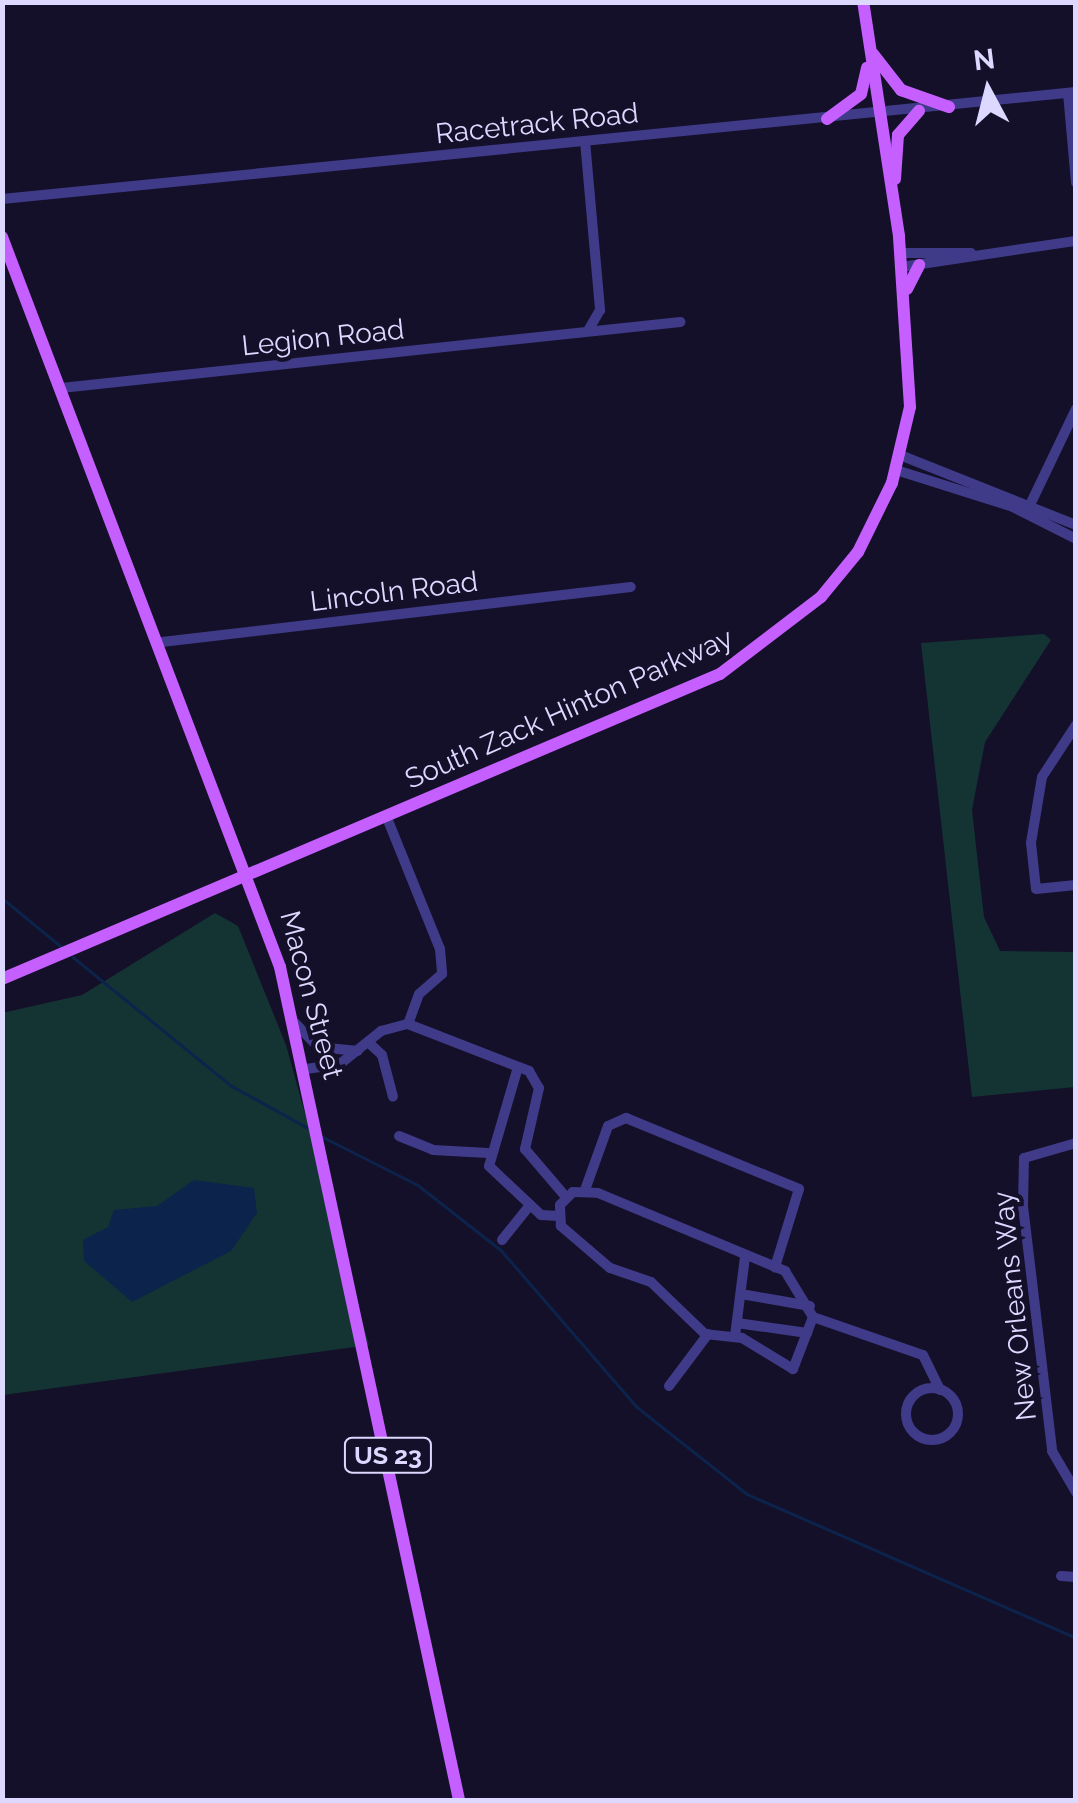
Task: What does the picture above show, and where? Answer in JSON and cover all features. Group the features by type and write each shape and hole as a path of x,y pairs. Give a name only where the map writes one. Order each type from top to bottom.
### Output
{"main road":[{"name":"South Zack Hinton Parkway","path":"2,979 720,674 781,636 858,552 896,470 910,407 905,302 863,2"},
{"path":"869,46 901,90 949,108"},
{"path":"827,118 861,94 869,46"},
{"path":"893,202 898,136 919,111"},
{"name":"Macon Street","path":"2,236 250,875 295,1022 459,1800"},
{"path":"905,302 919,265"}],"street":[{"name":"Racetrack Road","path":"2,200 585,141 879,116 1072,92"},
{"path":"1072,92 1076,184"},
{"path":"585,141 600,310 588,328"},
{"path":"900,260 1076,241"},
{"path":"900,260 919,265 971,253"},
{"name":"Legion Road","path":"61,388 588,328 680,322"},
{"path":"1029,508 1076,409"},
{"path":"900,456 1076,525"},
{"path":"896,470 1029,508 1076,540"},
{"name":"Lincoln Road","path":"162,642 631,587"},
{"path":"1076,725 1031,806 1036,889 1076,885"},
{"path":"306,1069 408,1024 419,994 442,974 440,949 386,818"},
{"path":"295,1022 318,1047 363,1047 382,1055 393,1097"},
{"path":"408,1024 518,1066 539,1088 525,1149 566,1197"},
{"path":"518,1066 488,1153 490,1166 530,1205 559,1216 610,1268 651,1282 708,1334 736,1336 792,1369 812,1311"},
{"path":"584,1190 608,1126 626,1118 644,1125 799,1189 775,1268"},
{"path":"399,1136 432,1150 488,1153"},
{"name":"New Orleans Way","path":"1076,1142 1024,1158 1023,1206 1052,1451 1076,1492"},
{"path":"559,1216 566,1197 584,1190 775,1268 812,1311"},
{"path":"502,1240 530,1205"},
{"path":"736,1336 745,1257"},
{"path":"741,1294 812,1311 923,1355 940,1390 953,1396 957,1429 916,1439 908,1397 940,1390"},
{"path":"737,1323 807,1333"},
{"path":"669,1386 708,1334"},
{"path":"1061,1576 1076,1577"}],"green space":[{"path":"1044,634 1051,640 985,742 972,810 984,917 1000,951 1075,952 1075,1087 972,1097 921,643"},
{"path":"215,913 238,926 286,1045 369,1345 3,1395 2,1013 82,995"}],"water":[{"path":"194,1180 254,1188 257,1213 231,1251 132,1302 84,1261 83,1240 108,1227 114,1210 157,1206"}],"waterway":[{"path":"2,898 63,948"},
{"path":"73,957 232,1086 308,1128"},
{"path":"323,1137 418,1185 501,1250 637,1407 747,1494 1076,1638"}]}
